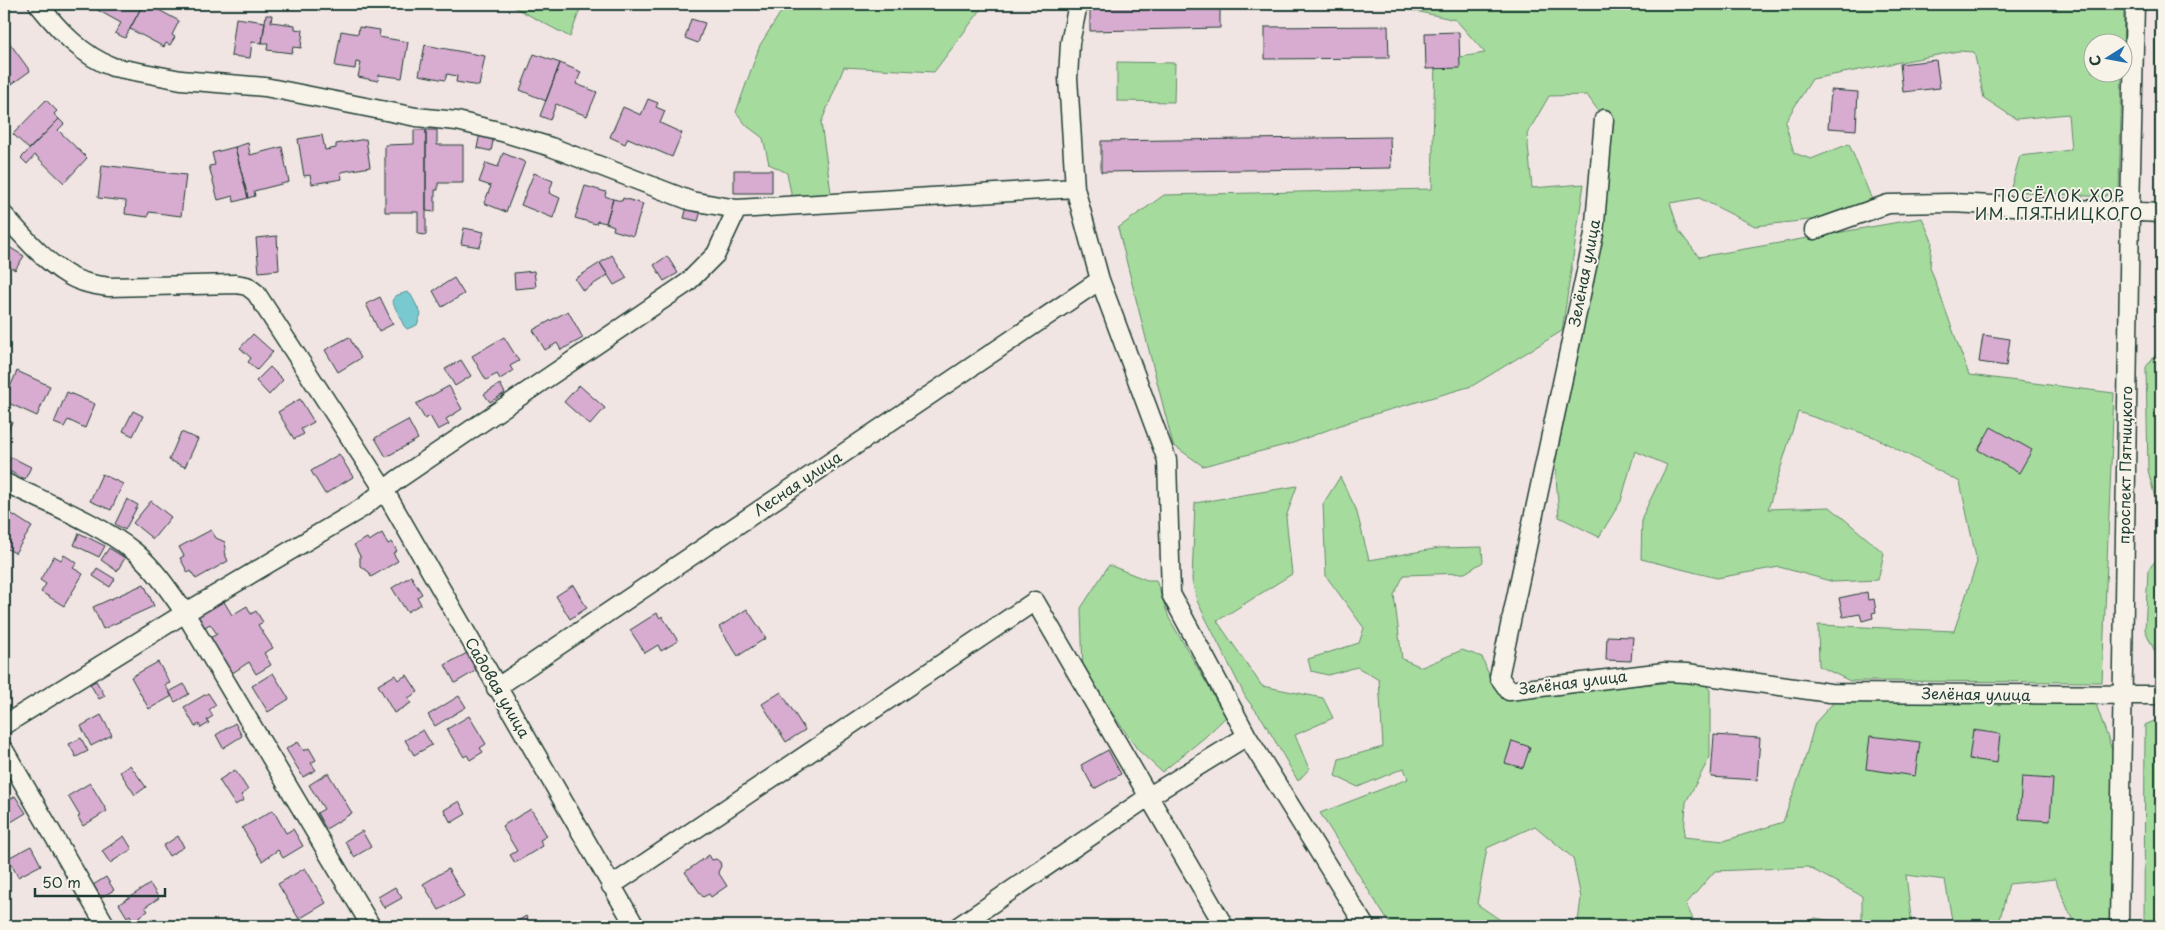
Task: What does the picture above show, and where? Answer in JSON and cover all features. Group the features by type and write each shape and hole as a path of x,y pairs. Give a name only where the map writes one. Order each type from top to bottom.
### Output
{"street":[{"path":"38,4 57,27 77,45 104,64 113,67 180,80 265,88 416,117 457,121 551,147 691,201 737,209 1075,188"},
{"path":"1078,4 1070,44 1068,78 1075,188 1100,280 1167,460 1171,594 1246,736 1365,926"},
{"name":"проспект Пятницкого","path":"2119,926 2135,4"},
{"name":"Зелёная улица","path":"1604,119 1594,234 1499,677 1509,691 1664,672 1687,673 1830,693 2161,695"},
{"path":"1814,230 1888,204 1951,203 2161,213"},
{"path":"4,725 185,613 362,508 384,490 687,283 716,254 737,209"},
{"name":"Садовая улица","path":"4,215 33,247 69,276 90,284 118,287 236,284 251,289 256,293 384,490 496,688 635,926"},
{"name":"Лесная улица","path":"496,688 1100,280"},
{"path":"4,482 105,532 136,553 158,575 185,613 371,926"},
{"path":"610,886 1035,601 1224,926"},
{"path":"959,926 1148,797 1246,736"},
{"path":"4,750 106,926"}],"green space":[{"path":"508,4 582,4 570,37"},
{"path":"786,4 981,4 980,11 934,72 844,67 821,123 832,199 792,198 787,173 769,164 763,138 747,126 736,112 760,45"},
{"path":"1384,4 2124,4 2123,32 2082,32 2082,82 2122,82 2119,189 2103,197 2010,191 2020,156 2071,150 2068,114 2016,119 1984,98 1974,52 1958,51 1812,79 1785,122 1794,153 1811,159 1849,144 1873,202 1818,219 1755,226 1699,198 1670,203 1679,231 1699,257 1922,218 1932,241 1930,267 1969,375 2114,393 2102,682 1850,681 1819,666 1818,625 1954,631 1977,562 1960,482 1874,437 1798,412 1768,509 1830,507 1884,553 1878,580 1834,582 1779,567 1717,578 1641,559 1642,517 1667,465 1635,451 1621,501 1599,537 1559,517 1555,463 1598,259 1612,130 1587,95 1549,96 1527,134 1532,188 1584,184 1562,331 1472,386 1354,420 1293,443 1203,466 1173,445 1118,228 1164,195 1432,189 1435,61 1485,53 1456,20"},
{"path":"2155,4 2161,4 2161,181 2155,161"},
{"path":"1117,62 1175,63 1174,102 1117,101"},
{"path":"2161,348 2161,512 2157,506 2148,470 2146,367"},
{"path":"1340,477 1356,509 1369,560 1440,548 1482,547 1483,562 1465,573 1404,575 1394,595 1402,659 1422,667 1462,650 1482,657 1490,678 1505,697 1703,681 1710,690 1710,757 1686,802 1684,837 1724,841 1783,822 1802,769 1815,723 1834,702 2096,704 2113,753 2111,926 2075,926 2055,879 2009,884 1998,926 1953,926 1945,880 1906,875 1912,926 1862,926 1862,896 1808,867 1715,871 1686,904 1696,926 1570,926 1578,922 1581,898 1573,858 1535,826 1487,848 1477,904 1509,926 1391,926 1320,813 1408,779 1404,768 1358,787 1335,776 1339,759 1383,747 1379,680 1357,667 1328,675 1311,671 1308,659 1359,643 1364,628 1326,576 1323,504"},
{"path":"1297,486 1286,517 1292,574 1217,621 1262,686 1323,698 1333,718 1295,735 1309,769 1298,781 1263,720 1246,698 1197,601 1192,580 1195,503"},
{"path":"2161,554 2161,657 2156,654 2145,630 2148,570"},
{"path":"1109,565 1147,580 1156,580 1169,618 1226,717 1204,738 1162,772 1138,750 1083,672 1081,608"},
{"path":"2161,718 2161,926 2144,926 2145,725"},
{"path":"1815,918 1862,926 1803,926"}],"water":[{"path":"407,292 411,295 421,314 417,325 407,329 392,301 395,296"}],"building":[{"path":"96,4 143,4 125,38 115,33 121,23 94,8"},
{"path":"143,4 148,4 179,21 172,35 175,37 170,45 166,43 164,47 130,29"},
{"path":"1090,4 1220,4 1220,28 1090,31"},
{"path":"266,15 272,15 271,22 295,25 295,29 303,30 301,48 293,47 292,53 267,50 268,43 262,43"},
{"path":"236,18 265,22 262,43 252,42 250,58 231,56"},
{"path":"691,19 705,23 698,43 685,38"},
{"path":"1388,26 1389,58 1265,59 1265,27"},
{"path":"359,27 380,30 379,37 408,42 402,78 379,75 378,81 358,77 361,63 356,62 355,69 335,66 341,31 358,34"},
{"path":"1459,32 1460,68 1426,69 1425,33"},
{"path":"6,38 30,71 5,89 4,40"},
{"path":"425,45 485,56 479,86 456,82 457,76 447,74 445,80 419,75"},
{"path":"534,54 560,63 546,101 520,90"},
{"path":"1936,60 1940,88 1903,92 1900,64"},
{"path":"560,63 581,72 576,84 597,92 587,116 556,104 550,120 540,116"},
{"path":"1831,90 1858,92 1856,130 1828,128"},
{"path":"648,99 658,103 656,107 665,111 660,123 682,133 672,157 628,138 625,144 610,137 623,107 641,115"},
{"path":"46,100 57,111 54,114 59,119 29,149 13,134"},
{"path":"59,119 64,124 58,130 87,158 64,183 35,155 27,164 21,158"},
{"path":"414,130 426,130 426,235 418,234 418,212 385,212 385,145 414,144"},
{"path":"426,130 437,130 437,145 463,145 463,183 438,183 438,190 435,190 435,212 426,211"},
{"path":"480,133 494,136 491,151 477,148"},
{"path":"322,135 325,150 336,148 336,144 366,139 370,167 341,172 342,179 312,184 310,175 304,176 298,139"},
{"path":"1390,137 1391,168 1101,172 1101,141"},
{"path":"248,143 250,155 282,147 289,182 254,191 255,196 248,198 235,147"},
{"path":"235,147 248,198 234,202 233,196 218,200 209,166 215,165 212,153"},
{"path":"503,153 525,162 506,212 484,203 491,186 479,182 486,163 498,167"},
{"path":"102,165 186,175 181,216 149,212 148,217 125,214 126,201 98,198"},
{"path":"734,170 772,170 772,193 734,193"},
{"path":"534,173 553,181 549,193 560,198 553,218 521,205"},
{"path":"585,186 606,192 605,196 613,199 606,223 597,221 596,224 575,218"},
{"path":"623,198 643,204 633,236 613,230 614,226 606,223 613,199 622,201"},
{"path":"687,207 701,211 698,221 684,218"},
{"path":"464,228 484,232 480,247 461,244"},
{"path":"277,236 279,270 259,272 256,238"},
{"path":"4,244 24,256 15,270 4,263"},
{"path":"612,255 627,278 614,285 600,263"},
{"path":"667,256 678,273 664,281 654,265"},
{"path":"600,263 608,275 583,291 575,279"},
{"path":"534,271 536,287 515,289 514,273"},
{"path":"454,278 464,294 442,307 433,291"},
{"path":"380,297 393,324 379,331 366,304"},
{"path":"568,311 583,338 561,350 557,343 545,350 533,330"},
{"path":"253,334 273,352 257,370 248,362 251,358 240,348"},
{"path":"1983,335 2010,339 2006,366 1979,362"},
{"path":"349,337 361,358 338,372 325,350"},
{"path":"504,337 519,361 510,366 513,371 500,379 497,374 486,380 472,356"},
{"path":"461,360 471,376 455,386 445,369"},
{"path":"270,367 283,380 269,395 256,381"},
{"path":"17,371 50,386 37,416 4,401"},
{"path":"500,384 505,393 490,402 484,394"},
{"path":"579,385 605,408 590,425 564,402"},
{"path":"449,386 462,409 446,419 449,424 438,430 430,416 425,419 416,404"},
{"path":"67,392 95,404 85,428 68,420 64,427 54,423"},
{"path":"300,399 314,422 301,429 304,434 294,439 278,412"},
{"path":"133,411 143,416 133,436 123,431"},
{"path":"4,418 12,422 4,439"},
{"path":"408,420 418,439 386,457 375,438"},
{"path":"1991,427 2032,450 2019,473 1978,450"},
{"path":"181,432 198,439 185,467 169,460"},
{"path":"339,454 353,477 325,494 311,471"},
{"path":"11,457 31,467 25,479 5,469"},
{"path":"102,474 123,484 111,510 90,501"},
{"path":"127,499 138,505 125,530 115,524"},
{"path":"151,501 171,517 153,539 133,523"},
{"path":"4,509 32,527 15,553 4,547"},
{"path":"211,530 216,538 225,542 226,549 224,552 228,561 196,579 191,571 188,573 180,558 184,556 179,547"},
{"path":"79,533 105,546 99,557 74,545"},
{"path":"382,533 388,544 392,542 397,551 393,553 398,561 371,577 369,572 360,566 360,556 354,545 367,538 369,541"},
{"path":"109,548 125,558 117,571 101,560"},
{"path":"64,555 77,563 73,568 83,574 64,606 41,592 46,584 40,580 54,556 61,560"},
{"path":"97,568 115,579 110,587 93,576"},
{"path":"411,576 422,594 417,597 421,604 407,612 392,588"},
{"path":"144,584 154,606 103,629 93,607"},
{"path":"573,585 587,608 570,619 556,596"},
{"path":"1867,592 1868,600 1874,599 1876,612 1872,613 1873,618 1862,621 1860,614 1843,617 1839,598"},
{"path":"223,600 232,615 247,606 251,614 256,611 263,622 258,625 273,648 264,653 271,665 256,674 249,662 231,674 210,638 217,634 210,624 203,628 196,617"},
{"path":"747,609 766,638 738,656 719,627"},
{"path":"657,613 660,618 662,616 678,641 661,651 658,645 645,653 630,630"},
{"path":"1607,636 1633,637 1631,661 1606,660"},
{"path":"467,653 477,670 455,683 445,665"},
{"path":"158,662 170,683 165,685 172,696 149,709 131,677"},
{"path":"273,673 289,699 268,712 252,686"},
{"path":"395,675 398,680 407,675 418,692 408,698 411,703 394,713 378,685"},
{"path":"96,681 105,696 99,699 90,684"},
{"path":"184,684 189,694 175,702 169,692"},
{"path":"781,692 805,730 786,742 762,704"},
{"path":"208,693 216,705 209,710 213,716 207,720 209,723 201,728 199,724 195,727 184,707"},
{"path":"459,696 466,707 435,726 428,715"},
{"path":"101,715 112,735 91,746 81,726"},
{"path":"469,716 486,744 480,748 483,752 470,760 467,755 464,757 447,729"},
{"path":"235,723 242,736 223,748 216,735"},
{"path":"423,730 432,745 414,755 405,740"},
{"path":"1973,730 2000,734 1997,763 1969,759"},
{"path":"1714,735 1760,738 1757,780 1711,777"},
{"path":"1870,736 1920,742 1915,776 1866,769"},
{"path":"81,738 88,751 76,757 69,744"},
{"path":"1512,741 1530,747 1523,768 1505,763"},
{"path":"298,742 304,751 309,748 316,760 311,763 316,770 303,777 286,749"},
{"path":"1108,750 1121,774 1094,789 1081,765"},
{"path":"130,765 146,787 135,795 120,772"},
{"path":"235,770 248,790 241,795 244,800 235,805 219,780"},
{"path":"328,773 352,813 326,829 317,813 324,809 309,785"},
{"path":"2022,777 2053,779 2050,821 2019,819"},
{"path":"90,783 107,811 83,826 78,817 80,816 68,796"},
{"path":"15,796 26,813 6,825 4,821 4,804"},
{"path":"459,801 466,814 451,823 444,810"},
{"path":"531,809 547,836 540,840 543,846 515,863 510,855 517,851 502,826"},
{"path":"273,810 286,833 293,829 303,846 283,858 278,850 262,861 242,828"},
{"path":"362,831 371,847 354,857 345,841"},
{"path":"124,836 132,849 110,863 102,851"},
{"path":"178,836 184,847 169,856 163,846"},
{"path":"31,846 41,865 18,877 8,858"},
{"path":"709,855 712,860 716,859 720,862 721,866 718,872 727,886 711,897 709,894 703,897 685,872"},
{"path":"305,868 326,903 299,919 278,884"},
{"path":"448,869 464,896 439,910 423,884"},
{"path":"106,877 114,890 100,898 93,885"},
{"path":"150,884 159,898 145,907 148,911 133,921 130,915 127,917 119,904"},
{"path":"395,887 402,898 384,908 378,897"},
{"path":"526,916 531,926 511,926 511,925"},
{"path":"594,920 598,926 583,926"},
{"path":"716,921 719,926 706,926"}],"district":[{"name":"ПОСЁЛОК ХОР ИМ. ПЯТНИЦКОГО","path":"2059,205"}]}
